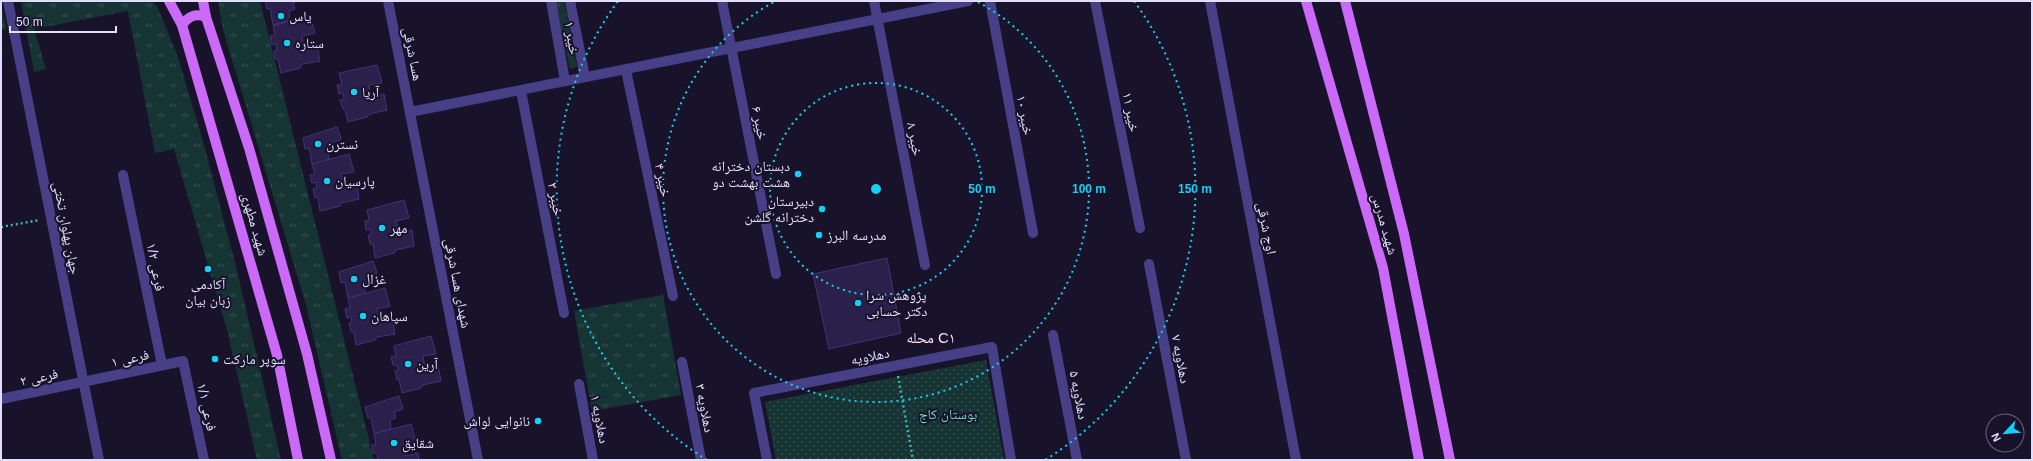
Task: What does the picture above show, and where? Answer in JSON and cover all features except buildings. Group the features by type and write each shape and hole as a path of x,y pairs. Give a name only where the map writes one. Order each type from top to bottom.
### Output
{"main road":[{"name":"شهید مطهری","path":"169,1 182,25 277,355 298,460"},
{"name":"شهید مطهری","path":"203,1 206,17 253,163 307,354 331,460"},
{"name":"شهید مدرس","path":"1306,1 1383,268 1418,455"},
{"name":"شهید مدرس","path":"1345,1 1404,234 1450,460"},
{"path":"182,25 189,17 199,14 206,17"}],"street":[{"name":"جهان پهلوان تختی","path":"8,1 99,460"},
{"name":"هسا شرقی","path":"388,1 410,112"},
{"name":"خیبر ۱","path":"551,1 565,81"},
{"name":"خیبر ۱","path":"570,1 585,77"},
{"name":"خیبر ۶","path":"722,1 776,274"},
{"name":"خیبر ۸","path":"874,1 925,265"},
{"path":"410,112 968,1"},
{"name":"خیبر ۱۰","path":"990,1 1033,233"},
{"name":"خیبر ۱۱","path":"1095,1 1140,228"},
{"name":"اوج شرقی","path":"1210,1 1296,460"},
{"name":"خیبر ۴","path":"626,70 673,296"},
{"name":"خیبر ۲","path":"521,91 564,313"},
{"name":"شهدای هسا شرقی","path":"410,112 478,460"},
{"name":"فرعی ۱/۲","path":"123,175 162,365"},
{"name":"دهلاویه ۷","path":"1149,264 1186,460"},
{"name":"دهلاویه ۵","path":"1053,335 1077,460"},
{"name":"دهلاویه","path":"767,460 754,393 992,347 1011,460"},
{"name":"فرعی ۱","path":"83,382 183,361"},
{"name":"فرعی ۱/۱","path":"183,361 204,460"},
{"name":"دهلاویه ۳","path":"682,362 701,460"},
{"name":"فرعی ۲","path":"1,399 83,382"},
{"name":"دهلاویه ۱","path":"579,384 593,460"},
{"path":"1413,460 1418,455"}],"path":[{"path":"1,227 51,218"},
{"path":"896,365 913,460"}],"green space":[{"path":"21,1 152,1 157,6 178,57 204,145 236,266 281,460 257,460 227,330 174,149 155,153 128,11 34,29 46,69 34,72"},
{"path":"218,1 260,1 374,460 342,460 306,305 223,30"},
{"path":"555,1 564,1 577,67 570,69"},
{"path":"1,4 6,29 1,30"},
{"path":"663,295 681,395 592,411 574,311"},
{"name":"بوستان کاج","path":"986,360 1004,460 776,460 765,402"}],"place":[{"name":"یاس","path":"281,16"},
{"name":"ستاره","path":"287,43"},
{"name":"آریا","path":"354,92"},
{"name":"نسترن","path":"318,144"},
{"name":"دبستان دخترانه هشت بهشت دو","path":"798,174"},
{"name":"پارسیان","path":"327,181"},
{"name":"دبیرستان دخترانه گلشن","path":"822,209"},
{"name":"مهر","path":"382,228"},
{"name":"مدرسه البرز","path":"819,235"},
{"name":"آکادمی زبان بیان","path":"208,269"},
{"name":"غزال","path":"354,279"},
{"name":"پژوهش سرا دکتر حسابی","path":"858,303"},
{"name":"سپاهان","path":"363,316"},
{"name":"سوپر مارکت","path":"215,359"},
{"name":"آرین","path":"408,364"},
{"name":"نانوایی لواش","path":"538,421"},
{"name":"شقایق","path":"394,443"}],"district":[{"name":"محله C۱","path":"931,337"}]}
